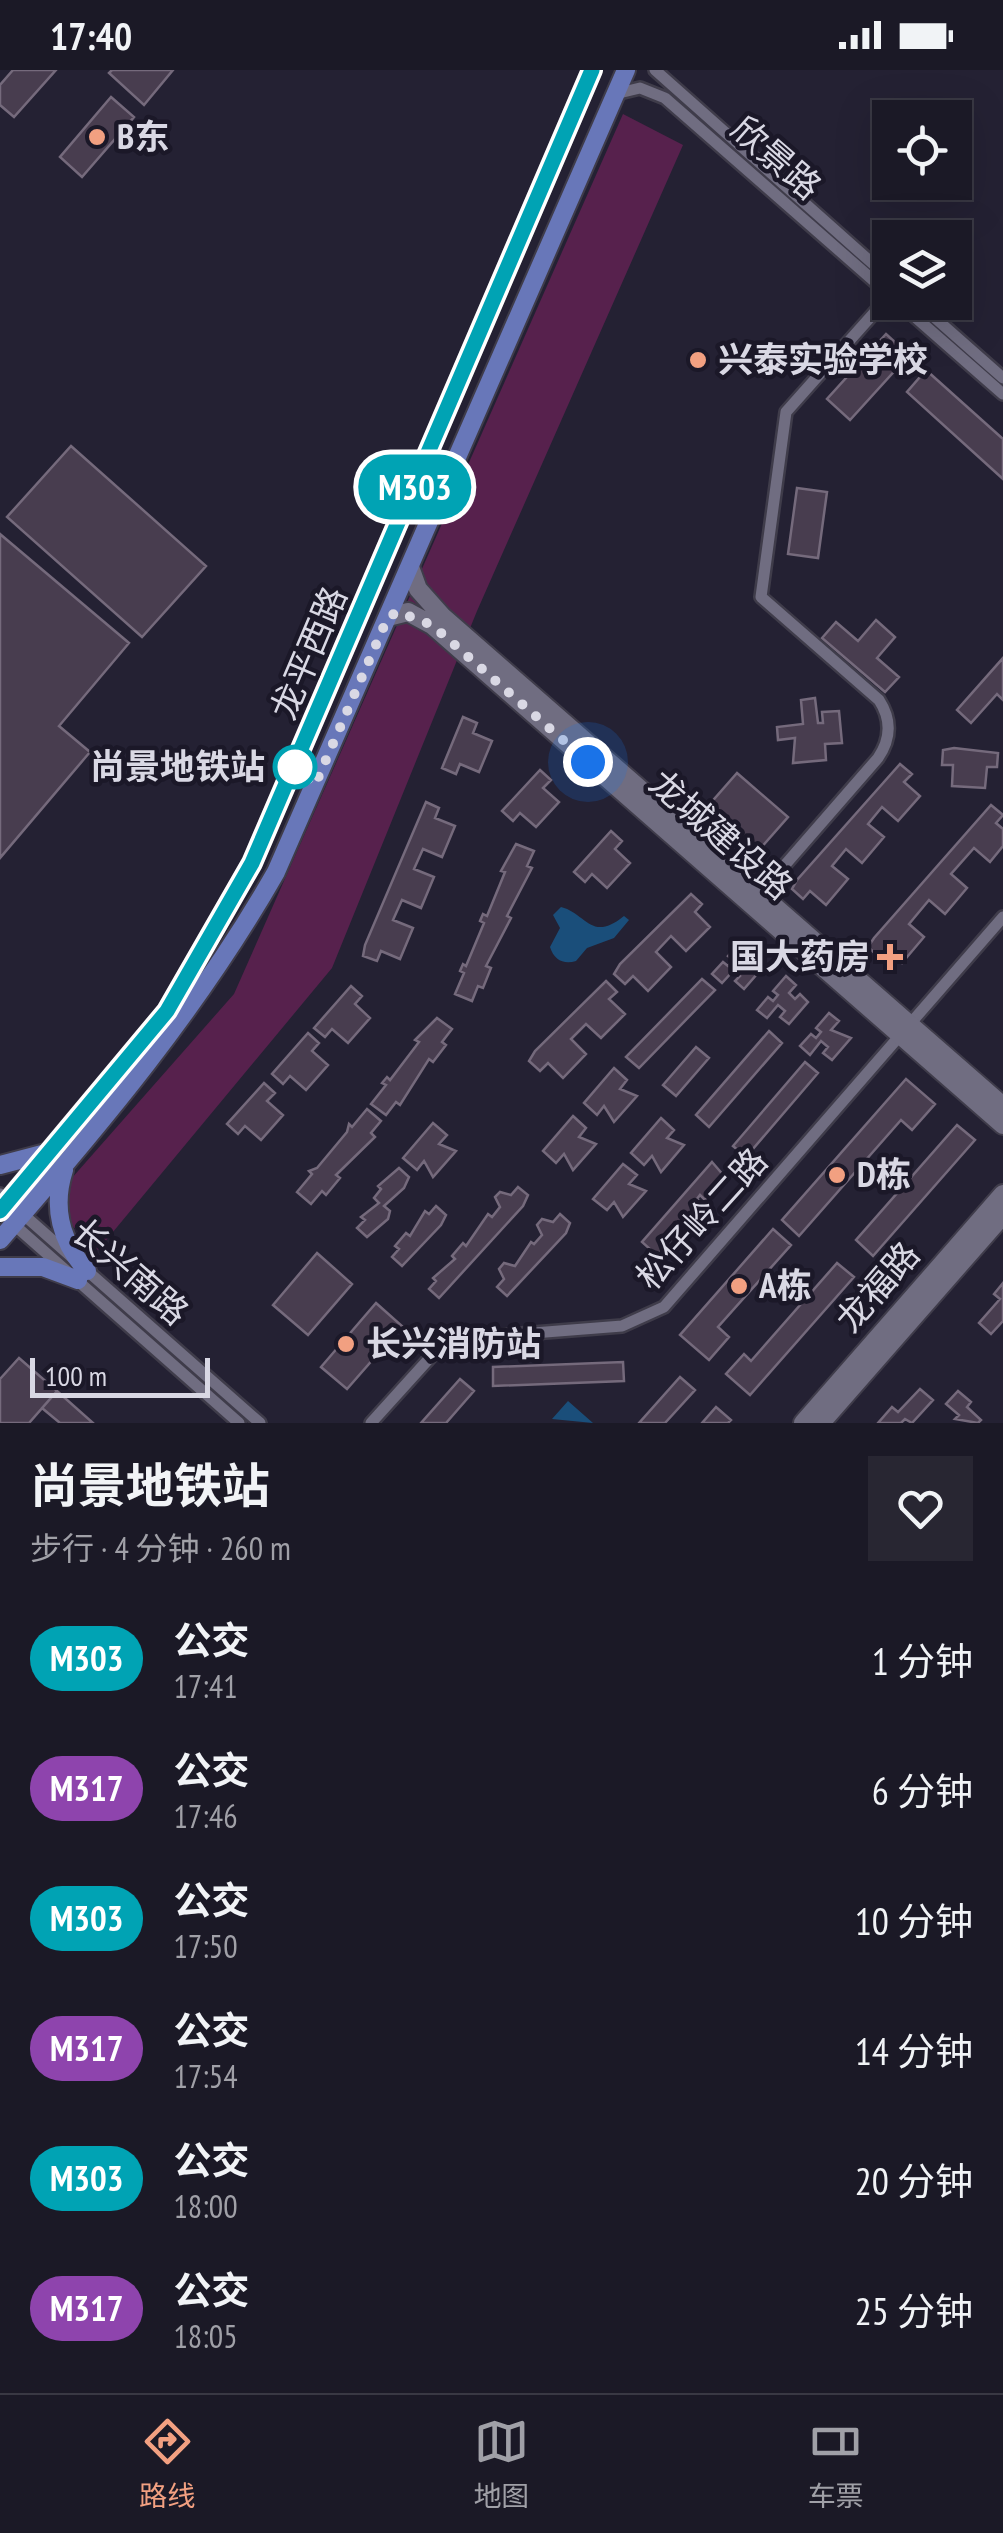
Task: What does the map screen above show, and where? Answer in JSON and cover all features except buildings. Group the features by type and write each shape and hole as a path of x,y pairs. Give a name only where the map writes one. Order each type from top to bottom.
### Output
{"main road":[{"name":"龙平西路","path":"61,1155 167,1011 252,863 592,70"},
{"name":"龙平西路","path":"0,1240 7,1209 159,1052 236,941 292,837 626,70"},
{"path":"0,1165 61,1155 58,1213 82,1276"},
{"path":"0,1268 43,1266 82,1276"}],"street":[{"name":"欣景路","path":"654,70 872,263"},
{"name":"欣景路","path":"615,94 640,88 665,98 872,279"},
{"path":"756,899 878,758 888,737 886,714 879,700 761,597 786,412 872,315"},
{"path":"919,320 1003,394"},
{"path":"937,320 1003,378"},
{"name":"龙城建设路","path":"410,568 418,589 442,616 905,1030 1003,1125"},
{"name":"龙城建设路","path":"388,617 408,612 432,625 756,899"},
{"name":"松仔岭二路","path":"371,1423 446,1340 622,1326 650,1317 1003,918"},
{"name":"龙城建设路","path":"905,1030 1003,1106"},
{"name":"龙福路","path":"803,1423 1003,1194"},
{"name":"长兴南路","path":"7,1209 239,1423"},
{"name":"龙福路","path":"821,1423 1003,1214"},
{"name":"长兴南路","path":"82,1276 260,1423"}],"shaded area":[{"path":"623,114 683,145 477,611 332,968 98,1250 49,1204 234,994"}],"water":[{"path":"561,907 596,927 613,924 624,916 629,920 614,938 587,948 576,961 564,962 550,947 560,928 553,915"},
{"path":"568,1401 593,1423 552,1419"}],"bus line":[{"name":"M303","path":"0,1211 126,1066 167,1011 252,863 592,70"}],"place":[{"name":"B东","path":"97,137"},
{"name":"兴泰实验学校","path":"698,360"},
{"name":"尚景地铁站","path":"295,767"},
{"name":"国大药房","path":"890,957"},
{"name":"D栋","path":"837,1175"},
{"name":"A栋","path":"739,1286"},
{"name":"长兴消防站","path":"346,1344"}],"route":[{"path":"295,767 315,785 388,617 398,612 408,612 432,625 588,762"}]}
